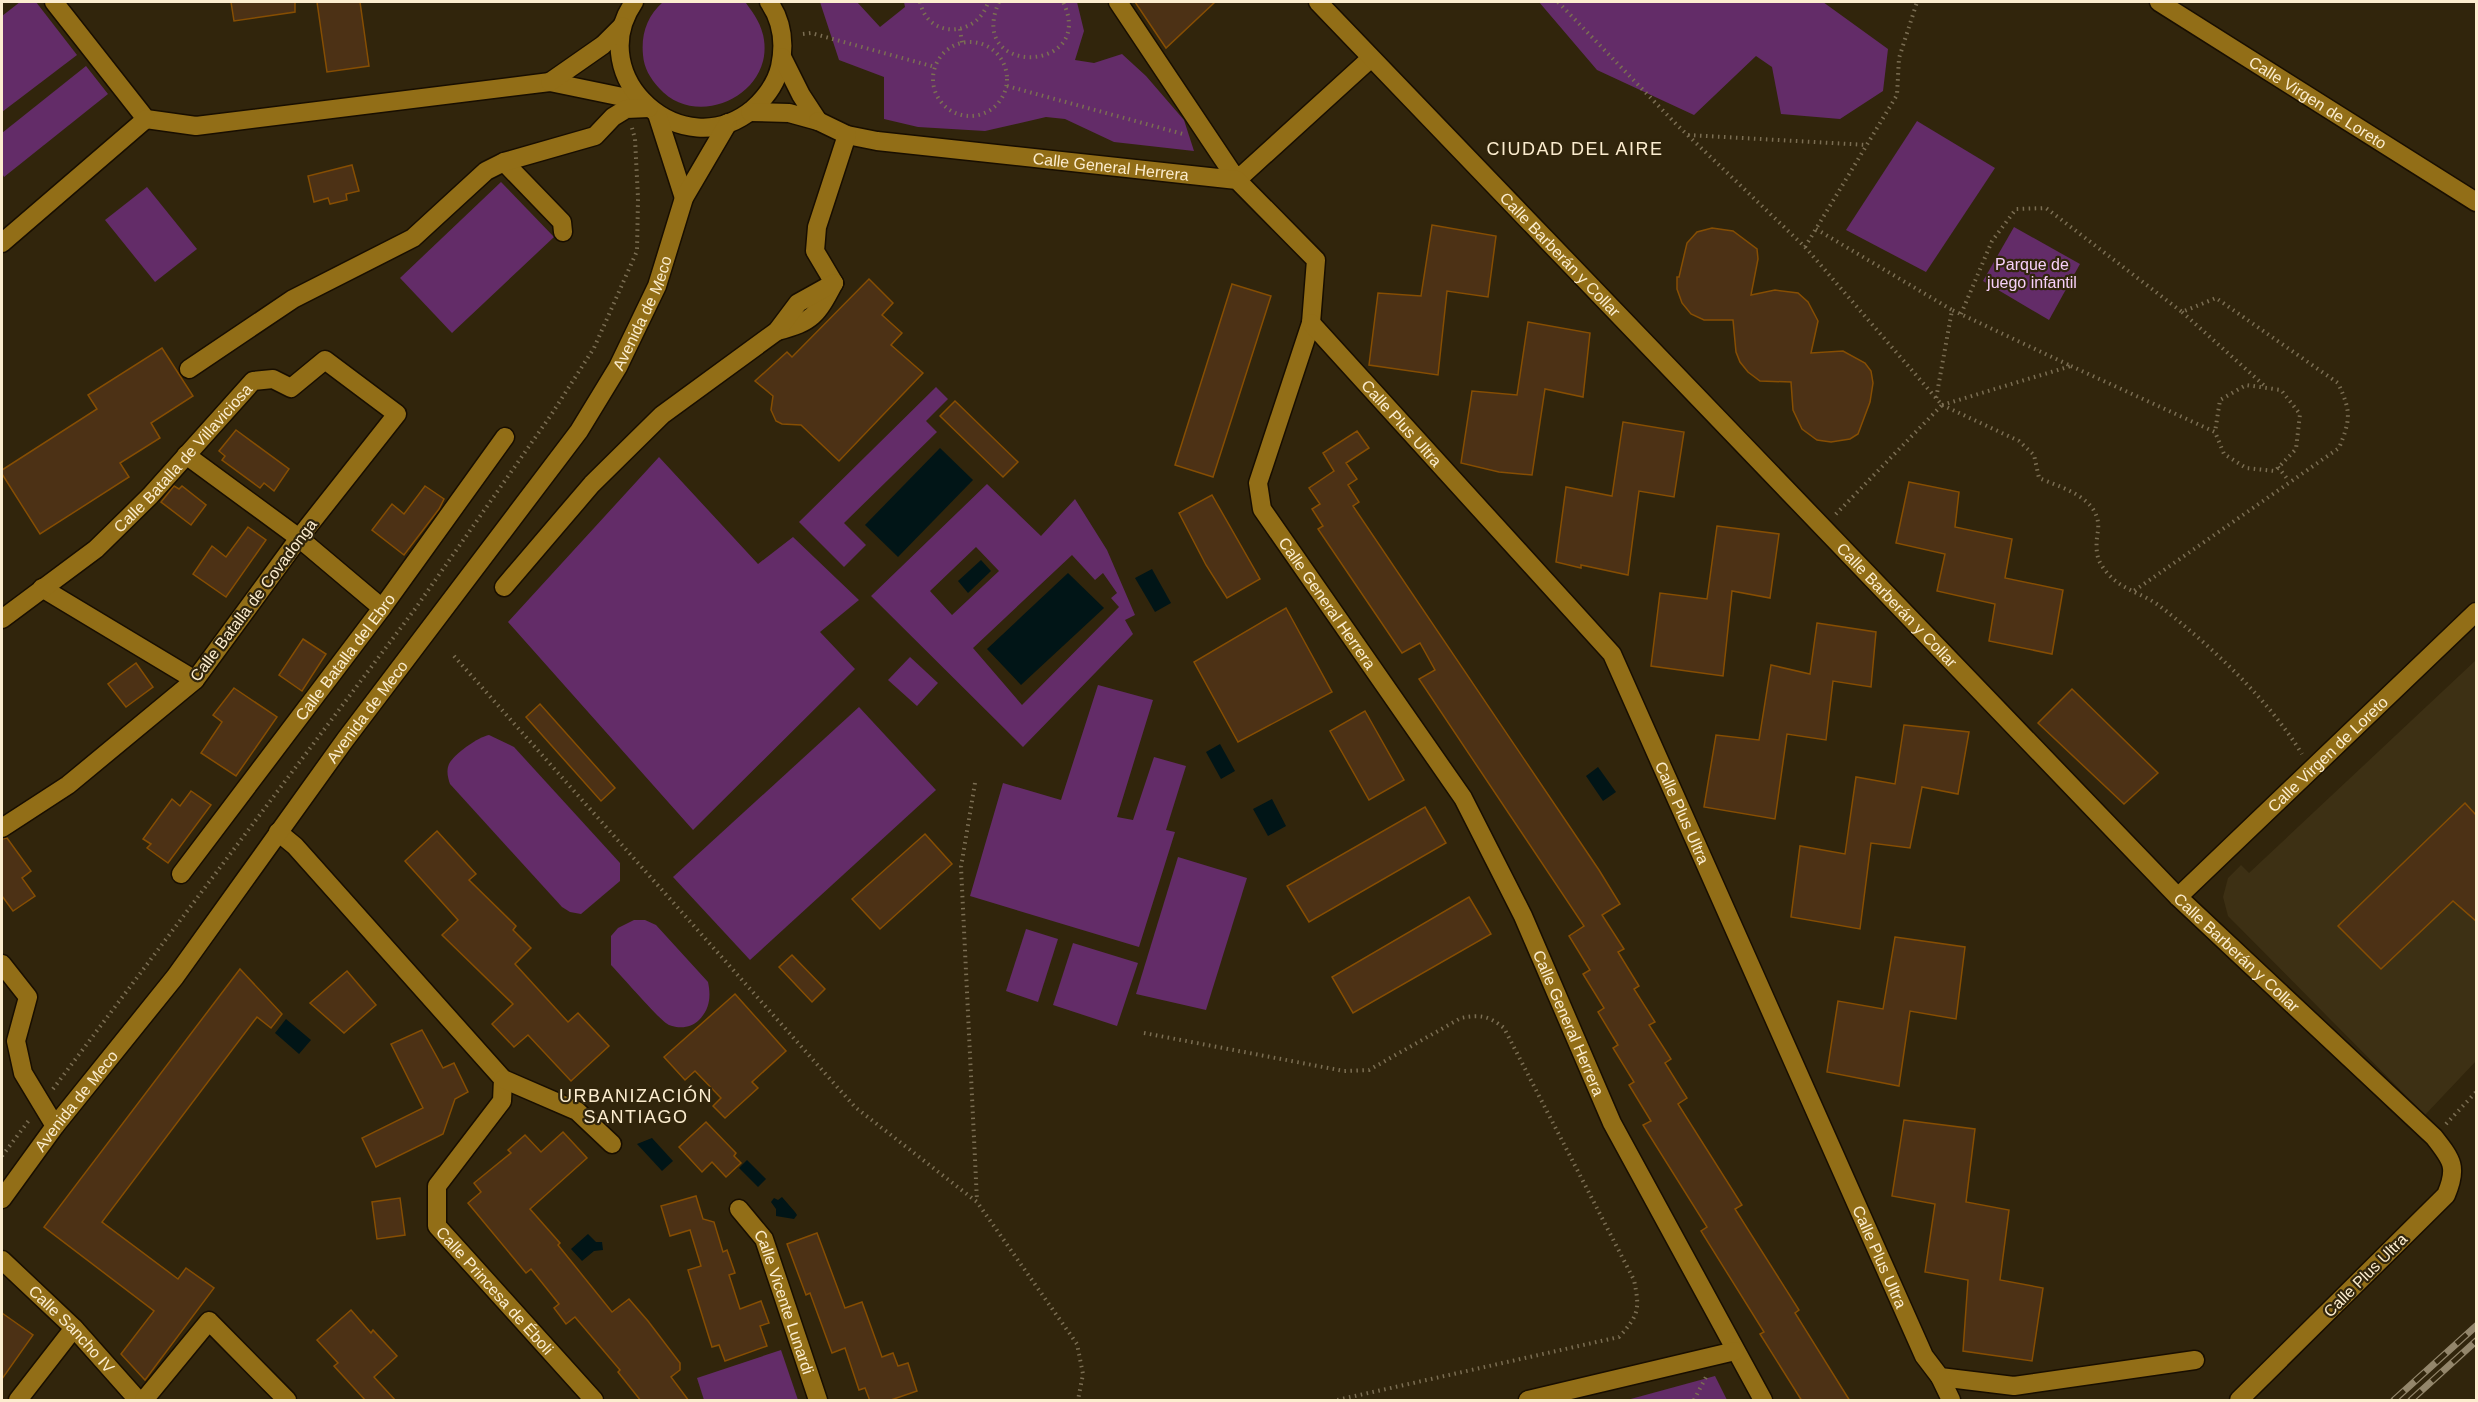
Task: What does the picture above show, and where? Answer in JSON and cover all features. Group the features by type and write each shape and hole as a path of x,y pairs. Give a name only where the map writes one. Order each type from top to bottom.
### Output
{"street":[{"path":"54,2 146,119 196,126 550,82 649,108 674,122 691,127 710,127 728,123 750,111 762,101 771,88 782,57 782,33 773,4"},
{"path":"550,82 603,45 622,26 634,2"},
{"path":"1118,2 1237,180 1370,59"},
{"name":"Calle Barberán y Collar","path":"1318,2 1370,59 2178,897 2434,1137"},
{"name":"Calle Virgen de Loreto","path":"2159,2 2476,202"},
{"path":"622,26 621,58 628,81 649,108 684,198"},
{"path":"782,57 801,95 818,121"},
{"path":"189,369 293,299 412,238 486,171 504,162 594,136 613,117 626,109 649,108"},
{"name":"Calle General Herrera","path":"750,111 789,113 818,121 847,135 877,141 1237,180 1316,260 1311,323 1258,483 1262,509 1463,798 1523,916 1612,1122 1763,1401"},
{"path":"2,243 146,119"},
{"name":"Avenida de Meco","path":"2,1199 55,1126 175,976 278,832 579,431 618,368 657,286 684,198 728,123"},
{"path":"504,587 592,484 662,415 777,331 802,325 821,308 834,283 815,251 817,227 847,135"},
{"path":"504,162 562,222 563,232"},
{"name":"Calle Plus Ultra","path":"1311,323 1612,654 1924,1356 1940,1377 1951,1401"},
{"name":"Calle Batalla de Villaviciosa","path":"2,620 96,549 150,496 253,381 273,379 291,388 325,360 397,414"},
{"name":"Calle Batalla de Covadonga","path":"2,828 68,785 195,680 299,538 397,414"},
{"name":"Calle Batalla del Ebro","path":"181,874 382,608 505,437"},
{"path":"186,456 299,538 382,608"},
{"path":"42,588 195,680"},
{"name":"Calle Virgen de Loreto","path":"2178,897 2476,612"},
{"path":"278,832 295,846 503,1079 577,1111 612,1144"},
{"path":"2,964 28,998 9,1046 55,1126"},
{"name":"Calle Princesa de Éboli","path":"503,1079 502,1101 437,1186 437,1226 594,1401"},
{"name":"Calle Plus Ultra","path":"2239,1401 2446,1195 2452,1182 2453,1168 2450,1157 2434,1137"},
{"name":"Calle Vicente Lunardi","path":"739,1209 764,1239 818,1401"},
{"name":"Calle Sancho IV","path":"2,1260 74,1328 138,1401"},
{"path":"144,1401 209,1321 287,1401"},
{"path":"18,1401 74,1328"},
{"path":"1528,1401 1735,1351"},
{"path":"1940,1377 2014,1386 2195,1360"}],"path":[{"path":"920,2 924,14 943,29 960,29 975,23 983,14 988,3 996,7"},
{"path":"999,2 996,7 994,27 998,40 1018,56 1029,58 1042,57 1052,52 1061,43 1068,21 1063,2"},
{"path":"1558,2 1687,135 1805,247 1942,405 2019,441 2034,455 2039,478 2085,499 2094,512 2098,526 2096,545 2101,566 2131,593 2158,605 2232,670 2296,745 2312,770"},
{"path":"1805,247 1897,95 1899,58 1917,2"},
{"path":"960,29 962,43"},
{"path":"803,34 811,33 935,67"},
{"path":"976,42 988,45 997,53 1008,74 1003,98 995,108 972,117 959,115 939,100 934,89 933,76 942,54 962,43 976,42"},
{"path":"997,53 1004,47"},
{"path":"1007,86 1210,141"},
{"path":"1687,135 1867,144"},
{"path":"1961,314 1992,241 2016,209 2046,208 2182,312 2267,388"},
{"path":"1816,229 1952,310 2215,432"},
{"path":"2131,593 2339,448 2349,424 2346,400 2338,382 2216,298 2182,312"},
{"path":"1936,399 1952,310"},
{"path":"1822,527 1942,405 2071,366"},
{"path":"2246,385 2267,388 2281,390 2300,414 2296,449 2275,471 2246,468 2224,454 2215,432 2220,400 2246,385"},
{"path":"2278,467 2289,481"},
{"path":"454,656 855,1107 977,1202 1077,1344 1083,1374 1078,1401"},
{"path":"975,783 962,867 977,1202"},
{"path":"1144,1033 1344,1071 1369,1070 1461,1018 1477,1014 1491,1018 1504,1028 1634,1280 1639,1303 1632,1323 1619,1337 1337,1401"},
{"path":"2434,1137 2476,1092"}],"shaded area":[{"path":"940,448 973,480 898,557 865,525"},
{"path":"981,560 991,571 968,593 958,581"},
{"path":"1152,569 1171,603 1155,612 1135,578"},
{"path":"1068,573 1104,608 1021,685 987,649"},
{"path":"2476,660 2476,1061 2425,1115 2228,916 2223,897 2228,878 2241,865 2249,873"},
{"path":"1220,744 1235,771 1221,779 1206,752"},
{"path":"1598,767 1616,792 1603,801 1586,776"},
{"path":"1272,799 1286,826 1268,836 1253,809"},
{"path":"286,1019 311,1040 299,1054 275,1033"},
{"path":"652,1138 673,1161 662,1171 637,1144"},
{"path":"747,1160 766,1179 758,1187 739,1168"},
{"path":"782,1197 797,1215 794,1219 776,1216 776,1209 771,1202 774,1198 778,1200"},
{"path":"588,1234 596,1242 602,1242 603,1250 594,1251 582,1261 571,1249"}],"green space":[{"path":"20,2 36,2 77,55 2,112 2,16"},
{"path":"663,2 746,3 760,25 764,40 763,60 756,77 744,91 728,101 711,106 692,106 674,100 659,88 646,69 643,47 644,33 649,19"},
{"path":"820,2 857,2 880,27 905,7 904,2 1077,2 1084,31 1075,60 1094,63 1122,54 1146,76 1184,120 1194,151 1114,142 1065,119 1046,117 985,131 918,127 884,119 884,77 839,60"},
{"path":"1539,2 1823,2 1888,49 1883,91 1840,119 1781,114 1772,67 1756,56 1694,115 1597,70"},
{"path":"86,66 108,94 4,177 2,173 2,133"},
{"path":"1917,121 1995,168 1926,272 1846,230"},
{"path":"501,182 554,237 452,333 400,278"},
{"path":"147,187 197,249 155,282 105,220"},
{"name":"Parque de juego infantil","path":"2014,227 2080,264 2049,320 1983,281"},
{"path":"936,387 948,399 926,421 937,432 844,523 866,545 844,567 799,522"},
{"path":"659,457 758,564 793,537 859,600 820,632 855,669 693,830 508,622"},
{"path":"987,484 1041,536 1075,499 1107,550 1135,615 1125,620 1133,634 1023,747 871,596","holes":["976,547 999,571 952,615 930,591","1072,555 1095,580 1103,573 1117,593 1111,598 1119,607 1022,705 973,648"]},
{"path":"910,657 938,683 917,706 888,680"},
{"path":"1098,685 1153,700 1117,817 1133,820 1154,757 1186,766 1166,830 1175,832 1139,947 970,896 1003,783 1061,800"},
{"path":"859,707 936,790 750,960 673,877"},
{"path":"489,735 514,747 620,863 620,881 581,914 570,912 562,907 450,784 448,769 452,760 473,742"},
{"path":"1178,857 1247,878 1206,1010 1136,994"},
{"path":"634,920 645,920 656,925 708,982 707,1007 703,1016 692,1025 677,1027 664,1022 611,965 611,936 618,928"},
{"path":"1026,929 1058,939 1038,1002 1006,991"},
{"path":"1073,943 1138,963 1117,1026 1053,1005"},
{"path":"781,1350 798,1400 704,1400 697,1378"},
{"path":"1715,1376 1727,1400 1627,1400"}],"building":[{"path":"231,2 295,2 295,12 234,21"},
{"path":"317,2 360,2 369,66 327,72"},
{"path":"1135,2 1215,2 1166,48"},
{"path":"352,165 359,191 346,194 347,200 330,204 328,198 314,202 308,176"},
{"path":"1432,225 1496,236 1488,297 1447,291 1438,375 1369,365 1378,293 1421,296"},
{"path":"1712,228 1733,231 1757,249 1758,259 1751,295 1775,290 1798,293 1808,302 1818,321 1811,353 1843,351 1865,363 1871,371 1873,383 1870,402 1858,434 1850,439 1831,442 1817,440 1802,429 1793,410 1791,382 1760,381 1740,362 1736,352 1733,320 1704,320 1691,314 1682,303 1677,289 1677,277 1679,277 1687,243 1697,232"},
{"path":"869,279 893,303 882,315 902,333 891,345 923,373 839,461 801,425 782,424 776,421 771,410 773,396 755,381 787,352 792,357"},
{"path":"1232,284 1271,296 1213,477 1175,465"},
{"path":"1528,322 1590,333 1583,397 1545,389 1532,475 1499,472 1461,463 1472,391 1517,395"},
{"path":"162,348 193,396 151,423 160,438 120,463 129,477 40,534 2,474 2,470 97,409 88,395"},
{"path":"955,401 1018,462 1003,477 940,416"},
{"path":"1623,422 1684,432 1674,497 1639,491 1628,575 1556,562 1566,487 1612,496"},
{"path":"236,430 289,469 274,491 264,483 260,488 222,460 225,456 219,451"},
{"path":"1357,431 1369,448 1346,463 1357,479 1348,485 1359,502 1353,506 1620,904 1602,915 1624,949 1618,952 1639,986 1634,989 1655,1022 1649,1025 1671,1059 1665,1063 1687,1098 1678,1104 1742,1205 1735,1209 1799,1310 1795,1313 1850,1401 1802,1401 1760,1334 1764,1332 1701,1231 1707,1227 1643,1125 1651,1121 1629,1085 1634,1082 1613,1048 1618,1045 1598,1012 1604,1008 1583,974 1590,970 1569,936 1584,926 1419,679 1435,670 1420,643 1402,653 1318,529 1323,526 1312,509 1320,504 1309,488 1334,471 1323,453"},
{"path":"1909,482 1959,492 1955,527 2012,539 2005,578 2063,590 2052,654 1989,641 1995,604 1937,591 1945,554 1896,543"},
{"path":"174,486 179,489 182,486 206,505 191,525 161,502"},
{"path":"425,486 444,499 404,555 372,530 392,504 404,514"},
{"path":"1212,495 1260,579 1227,598 1206,565 1179,513"},
{"path":"1717,526 1779,534 1770,598 1732,591 1723,676 1651,666 1660,593 1707,599"},
{"path":"248,527 266,540 226,597 193,574 212,546 226,557"},
{"path":"1286,608 1332,692 1238,742 1194,662"},
{"path":"1817,623 1876,632 1871,687 1833,681 1826,740 1787,734 1775,819 1704,807 1716,735 1759,740 1771,665 1810,674"},
{"path":"303,639 326,654 302,691 279,675"},
{"path":"136,663 153,687 126,707 108,684"},
{"path":"234,688 277,717 236,776 201,753 222,722 213,715"},
{"path":"2072,689 2158,773 2124,804 2038,723"},
{"path":"540,704 615,788 601,801 526,717"},
{"path":"1365,711 1404,780 1369,800 1330,731"},
{"path":"1904,725 1969,732 1958,794 1922,787 1910,848 1871,843 1860,929 1791,917 1800,846 1845,854 1856,777 1895,784"},
{"path":"191,791 211,805 168,863 147,848 151,844 143,839 172,799 180,806"},
{"path":"2465,803 2476,815 2476,921 2453,901 2381,969 2338,926"},
{"path":"1425,807 1446,843 1309,922 1287,886"},
{"path":"437,831 476,874 469,880 516,926 513,930 531,948 515,964 568,1022 578,1013 609,1046 571,1081 528,1035 514,1047 492,1024 513,1004 442,935 458,920 405,861"},
{"path":"925,834 952,864 880,929 852,899"},
{"path":"7,838 31,871 22,878 35,896 13,911 2,896 2,839"},
{"path":"1469,897 1491,934 1353,1013 1332,977"},
{"path":"1895,937 1965,947 1956,1019 1910,1011 1899,1086 1827,1072 1838,1001 1883,1009"},
{"path":"792,955 825,989 812,1002 779,967"},
{"path":"240,969 282,1014 271,1028 257,1017 102,1222 178,1279 186,1268 214,1288 145,1380 121,1354 154,1311 44,1227"},
{"path":"347,971 376,1005 344,1033 310,1003"},
{"path":"735,994 786,1051 752,1082 758,1088 725,1118 713,1106 721,1098 695,1071 685,1080 664,1057"},
{"path":"422,1030 443,1068 454,1063 468,1092 455,1099 443,1134 376,1167 362,1138 423,1108 391,1044"},
{"path":"1904,1120 1975,1129 1966,1202 2009,1210 2000,1280 2043,1288 2032,1361 1963,1351 1968,1280 1925,1272 1935,1204 1892,1196"},
{"path":"706,1122 736,1153 734,1156 741,1163 726,1177 712,1162 702,1172 679,1147"},
{"path":"563,1132 587,1158 530,1209 560,1243 558,1245 612,1312 629,1299 648,1321 680,1363 680,1370 671,1377 689,1401 641,1401 618,1372 620,1370 575,1317 566,1324 554,1308 559,1304 531,1269 526,1273 468,1203 481,1192 474,1183 511,1153 508,1150 525,1135 541,1152"},
{"path":"696,1196 703,1219 714,1222 723,1252 727,1250 735,1273 729,1275 740,1309 761,1301 769,1323 760,1326 767,1346 725,1361 719,1345 712,1347 688,1270 701,1266 690,1230 670,1236 661,1206"},
{"path":"400,1198 405,1235 377,1239 372,1202"},
{"path":"817,1233 845,1308 862,1302 882,1357 893,1353 898,1366 908,1363 917,1391 888,1401 870,1401 865,1388 859,1390 845,1348 832,1353 810,1293 806,1295 787,1244"},
{"path":"351,1310 371,1333 373,1330 397,1356 374,1377 396,1401 366,1401 334,1366 338,1363 317,1340"},
{"path":"2,1313 33,1335 2,1379"}],"railway":[{"path":"2394,1400 2476,1326"},
{"path":"2411,1400 2476,1341"}],"district":[{"name":"CIUDAD DEL AIRE","path":"1575,149"},
{"name":"URBANIZACIÓN SANTIAGO","path":"636,1106"}]}
